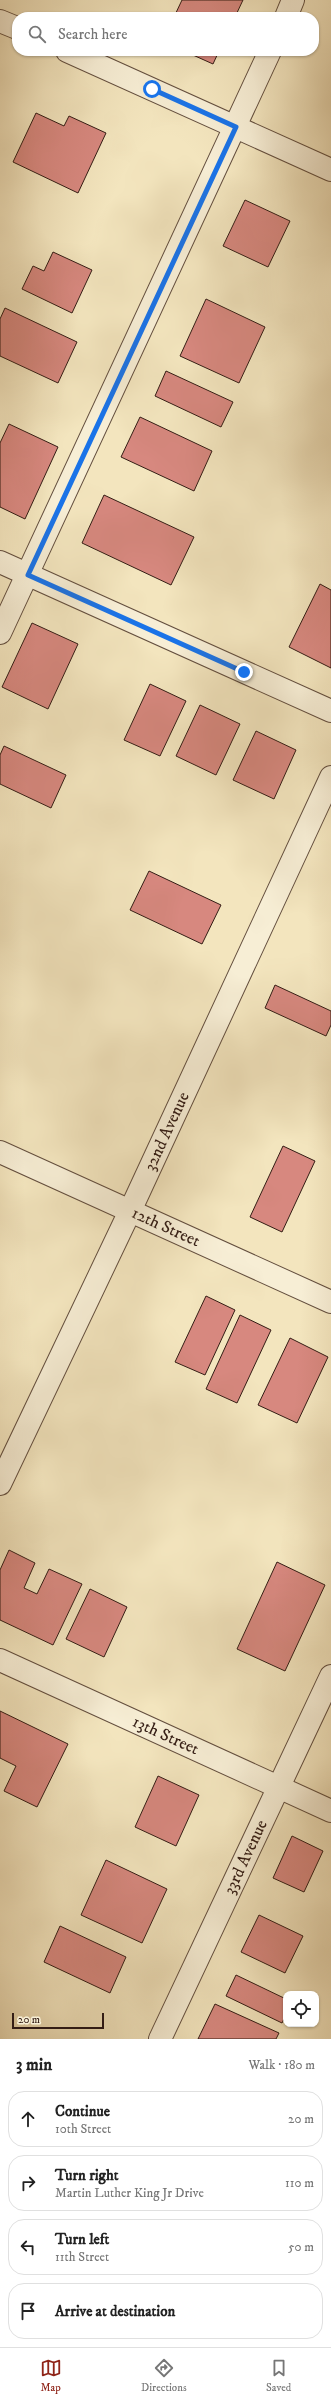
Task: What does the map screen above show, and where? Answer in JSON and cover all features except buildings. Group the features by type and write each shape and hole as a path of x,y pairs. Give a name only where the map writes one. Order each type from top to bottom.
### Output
{"street":[{"path":"288,12 293,0"},
{"path":"0,21 12,26"},
{"path":"78,56 331,170"},
{"path":"0,634 268,56"},
{"path":"0,562 331,711"},
{"name":"32nd Avenue","path":"0,1484 130,1211 331,777"},
{"name":"12th Street","path":"0,1152 331,1302"},
{"name":"13th Street","path":"0,1660 331,1811"},
{"name":"33rd Avenue","path":"160,2039 277,1787 331,1676"}],"route":[{"path":"152,89 236,127 28,575 244,672"}]}
